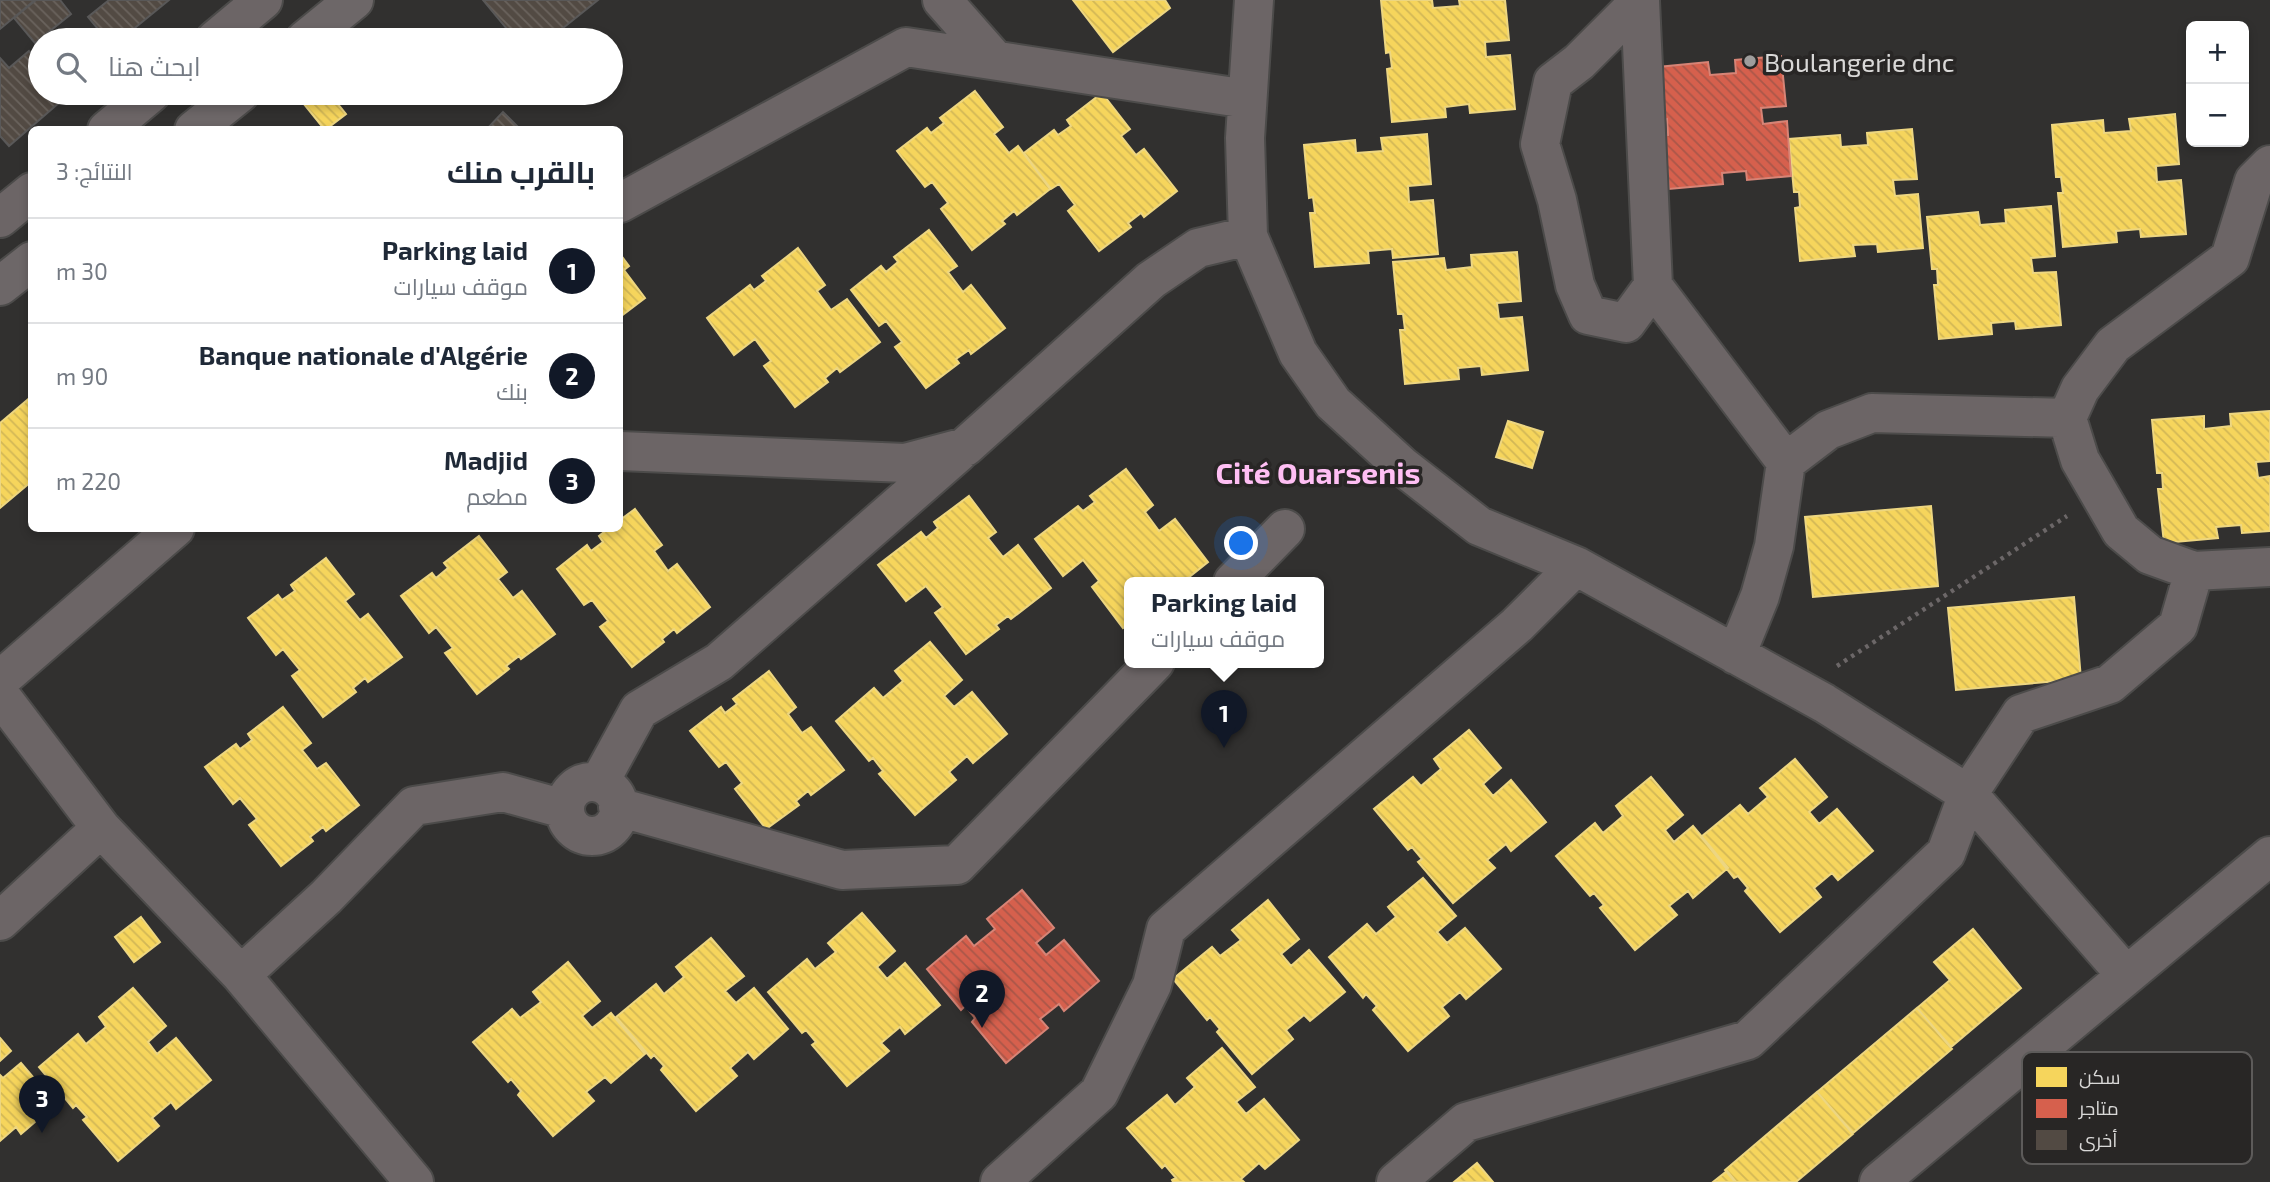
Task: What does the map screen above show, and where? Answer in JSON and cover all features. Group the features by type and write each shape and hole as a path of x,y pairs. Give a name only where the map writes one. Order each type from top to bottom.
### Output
{"main road":[{"path":"319,28 354,0"},
{"path":"199,126 225,105"},
{"path":"0,286 28,264"}],"street":[{"path":"229,28 263,0"},
{"path":"942,0 995,60"},
{"path":"1254,0 1245,138 1248,236 1298,353 1333,403 1402,466 1479,526 1576,566 1800,690 1968,794 2126,975"},
{"path":"1640,1 1653,286 1786,462"},
{"path":"1640,1 1578,62 1553,82 1540,144 1557,200 1575,285 1588,316 1626,323 1653,286"},
{"path":"623,201 906,47 1247,99"},
{"path":"112,126 137,105"},
{"path":"2270,165 2254,181 2230,258 2113,345 2080,389 2067,418 2080,460 2121,531 2150,555 2194,571 2270,567"},
{"path":"0,218 28,195"},
{"path":"609,795 639,710 719,662 1151,280 1198,248 1248,236"},
{"path":"1736,655 1760,596 1774,546 1786,462 1828,430 1872,413 2067,418"},
{"path":"623,451 905,463 965,447"},
{"path":"1238,577 1284,529"},
{"path":"0,680 170,532"},
{"path":"1000,1182 1099,1093 1152,985 1166,929 1517,625 1576,566"},
{"path":"1396,1182 1466,1122 1748,1040 1945,853 1968,794 2021,714 2110,684 2178,626 2194,571"},
{"path":"241,975 326,897 414,806 503,792 564,809 570,792 585,783 609,795 842,870 957,865 1149,668"},
{"path":"0,695 101,828 241,975 414,1182"},
{"path":"0,921 101,828"},
{"path":"2034,1052 2270,856"},
{"path":"1879,1182 2022,1062"}],"path":[{"path":"1800,690 2100,495"}],"building: سكن":[{"path":"1073,0 1165,0 1170,8 1113,52"},
{"path":"1381,0 1432,0 1433,8 1460,6 1459,0 1505,0 1509,40 1485,42 1486,57 1510,55 1515,109 1470,113 1469,104 1445,107 1446,117 1392,122 1387,69 1392,68 1390,52 1386,53"},
{"path":"975,91 1003,127 994,134 1009,153 1018,146 1050,189 1017,215 1014,211 1002,221 1005,224 972,250 941,209 948,203 932,182 925,187 897,151 927,128 931,133 944,123 940,118"},
{"path":"1102,93 1130,129 1121,136 1136,155 1144,149 1177,191 1144,217 1141,213 1128,223 1131,227 1099,251 1068,211 1075,205 1059,184 1051,189 1024,153 1054,130 1058,135 1071,126 1067,120"},
{"path":"305,105 339,105 346,114 330,126 322,126"},
{"path":"2175,114 2179,164 2156,166 2157,182 2181,180 2186,234 2141,237 2140,229 2116,231 2117,242 2063,247 2058,193 2063,193 2061,177 2056,177 2052,125 2103,120 2104,133 2131,131 2129,119"},
{"path":"1912,129 1917,179 1893,180 1895,196 1918,194 1923,248 1878,252 1877,244 1853,245 1855,256 1800,261 1795,208 1800,207 1799,192 1794,192 1789,139 1840,135 1841,147 1868,145 1867,133"},
{"path":"1427,134 1431,184 1408,186 1409,202 1433,200 1438,254 1393,258 1392,249 1368,251 1369,263 1315,267 1310,213 1315,213 1313,197 1309,198 1304,145 1355,140 1356,153 1383,151 1381,138"},
{"path":"2051,206 2055,256 2031,258 2033,273 2056,272 2061,325 2016,329 2015,321 1991,323 1992,334 1939,339 1934,285 1938,285 1937,269 1932,269 1927,217 1978,212 1980,225 2006,223 2005,210"},
{"path":"929,230 957,266 948,272 963,292 971,285 1005,328 971,354 969,350 956,359 959,363 926,388 895,347 902,342 886,321 879,326 851,290 881,266 886,272 898,262 894,257"},
{"path":"798,248 825,285 817,291 831,310 847,299 880,342 840,372 837,368 825,378 828,382 795,407 764,366 771,361 755,339 734,355 707,318 750,285 754,290 766,281 762,276"},
{"path":"1517,252 1521,301 1497,303 1499,319 1522,317 1528,370 1482,375 1481,366 1458,368 1459,379 1405,384 1400,330 1405,330 1403,314 1398,314 1393,262 1444,258 1446,270 1472,267 1471,255"},
{"path":"623,258 629,266 624,270 645,298 623,315"},
{"path":"28,399 28,484 0,508 0,423"},
{"path":"2270,411 2270,461 2256,462 2258,478 2270,476 2270,531 2242,533 2241,525 2216,527 2218,538 2164,543 2158,489 2163,489 2162,473 2157,473 2152,420 2204,416 2204,429 2231,426 2230,414"},
{"path":"1508,421 1543,432 1532,468 1496,457"},
{"path":"1126,469 1153,505 1145,512 1159,531 1175,519 1208,562 1189,577 1124,577 1123,628 1092,587 1099,581 1083,560 1063,576 1035,539 1078,506 1083,511 1095,502 1090,496"},
{"path":"969,496 996,532 988,538 1003,557 1018,545 1051,588 1011,619 1008,616 996,625 999,629 966,654 935,613 943,607 926,586 906,601 878,565 921,532 926,538 938,528 934,522"},
{"path":"1931,506 1938,586 1813,597 1805,517"},
{"path":"635,509 662,545 654,551 668,571 677,564 710,607 677,633 674,629 662,639 664,642 632,667 600,627 608,621 592,600 584,605 557,569 587,545 591,551 603,542 599,536 604,532 623,532 623,518"},
{"path":"479,536 507,572 498,579 513,598 522,591 555,634 521,659 519,656 506,666 509,669 477,694 445,653 453,648 436,627 429,633 401,596 432,573 436,578 448,568 444,563"},
{"path":"326,558 354,594 345,601 360,620 368,614 402,657 368,682 365,678 353,688 356,692 323,717 292,676 300,670 283,649 276,655 248,618 278,595 282,600 295,591 291,585"},
{"path":"2074,597 2081,679 1956,690 1948,608"},
{"path":"930,642 962,680 944,696 954,707 972,692 1007,734 973,763 967,756 949,772 956,780 915,815 879,774 883,771 873,758 869,761 836,721 874,688 883,698 903,681 895,671"},
{"path":"769,671 796,707 788,714 802,733 811,727 844,770 811,795 808,791 796,801 799,805 766,829 735,789 742,783 726,762 719,767 690,731 721,707 725,713 737,704 733,699"},
{"path":"283,707 311,743 302,750 317,769 326,763 359,805 326,831 323,827 310,837 313,841 281,866 249,825 257,819 240,798 233,804 205,767 236,744 240,749 252,740 248,734"},
{"path":"1469,730 1501,768 1483,784 1493,796 1511,780 1546,822 1511,851 1506,844 1487,860 1495,868 1453,903 1418,862 1422,859 1412,847 1408,850 1374,809 1413,777 1421,786 1441,769 1434,759"},
{"path":"1795,759 1827,797 1809,812 1819,824 1837,809 1873,851 1838,880 1832,873 1814,888 1821,897 1780,932 1745,891 1748,888 1738,876 1734,878 1701,837 1740,805 1748,814 1768,797 1760,788"},
{"path":"1651,777 1683,815 1665,830 1674,842 1693,826 1728,868 1693,898 1688,891 1669,906 1677,915 1635,950 1600,908 1604,905 1594,893 1590,896 1556,856 1595,823 1603,833 1623,816 1616,806"},
{"path":"1423,878 1456,916 1437,932 1447,943 1465,928 1501,969 1466,999 1460,992 1442,1007 1449,1016 1408,1051 1373,1010 1377,1006 1366,994 1363,998 1329,957 1367,924 1376,934 1396,917 1388,907"},
{"path":"1268,900 1299,939 1281,954 1291,966 1309,950 1345,992 1310,1021 1304,1015 1286,1030 1293,1039 1252,1074 1217,1032 1220,1029 1210,1017 1207,1020 1173,979 1212,947 1220,956 1241,940 1232,930"},
{"path":"862,913 895,951 877,967 887,979 905,963 940,1005 905,1034 900,1027 881,1043 889,1051 847,1086 812,1045 816,1042 806,1030 802,1033 768,992 807,959 815,969 836,952 828,943"},
{"path":"141,917 160,942 134,962 115,937"},
{"path":"1973,929 2021,988 1951,1047 1917,1008 1950,980 1934,962"},
{"path":"711,938 744,976 725,991 736,1003 754,988 788,1029 754,1059 748,1052 730,1068 737,1076 696,1111 661,1070 664,1066 654,1055 651,1058 616,1017 656,984 664,994 684,977 676,967"},
{"path":"568,962 600,1001 582,1016 592,1028 611,1013 645,1054 611,1083 605,1077 586,1092 594,1101 553,1136 518,1095 521,1091 511,1079 508,1082 473,1042 512,1009 520,1018 541,1002 533,992"},
{"path":"133,988 166,1026 148,1042 157,1054 176,1038 211,1080 176,1109 171,1102 152,1118 159,1126 118,1161 83,1120 87,1117 76,1105 73,1108 39,1067 78,1034 86,1044 106,1027 99,1017"},
{"path":"1917,1008 1952,1049 1853,1133 1817,1092"},
{"path":"0,1038 11,1051 0,1061"},
{"path":"1222,1048 1255,1087 1236,1102 1246,1114 1264,1099 1299,1140 1265,1169 1259,1163 1241,1179 1244,1182 1173,1182 1176,1178 1165,1165 1162,1168 1127,1128 1167,1095 1175,1105 1195,1087 1187,1078"},
{"path":"21,1063 56,1104 21,1134 16,1127 0,1141 0,1075 3,1078"},
{"path":"1817,1092 1853,1134 1796,1182 1735,1182 1725,1170"},
{"path":"1477,1163 1493,1182 1454,1182"},
{"path":"1727,1171 1736,1182 1713,1182"}],"building: متاجر":[{"path":"1781,56 1786,106 1761,108 1763,124 1787,121 1791,176 1747,180 1746,171 1722,173 1723,184 1669,189 1664,135 1668,135 1667,119 1662,120 1658,67 1708,62 1710,75 1736,73 1735,60"},
{"path":"1022,890 1054,928 1036,943 1046,955 1064,940 1099,981 1064,1011 1059,1004 1040,1019 1048,1028 1006,1063 972,1022 975,1018 965,1006 961,1010 927,969 966,936 974,946 995,929 987,919"}],"building: أخرى":[{"path":"0,0 35,0 0,29"},
{"path":"36,0 60,0 71,14 54,28 28,28 28,35 14,18"},
{"path":"109,0 169,0 135,28 97,28 88,17"},
{"path":"483,0 598,0 563,28 506,28"},
{"path":"28,52 28,105 57,105 32,126 28,126 28,130 9,146 0,136 0,58 9,68"},
{"path":"503,112 517,126 490,126"}],"place":[{"name":"Boulangerie dnc","path":"1750,61"},
{"name":"Parking laid","path":"1224,748"},
{"name":"Banque nationale d'Algérie","path":"982,1028"},
{"name":"Madjid","path":"42,1133"}],"district":[{"name":"Cité Ouarsenis","path":"1318,472"}]}
